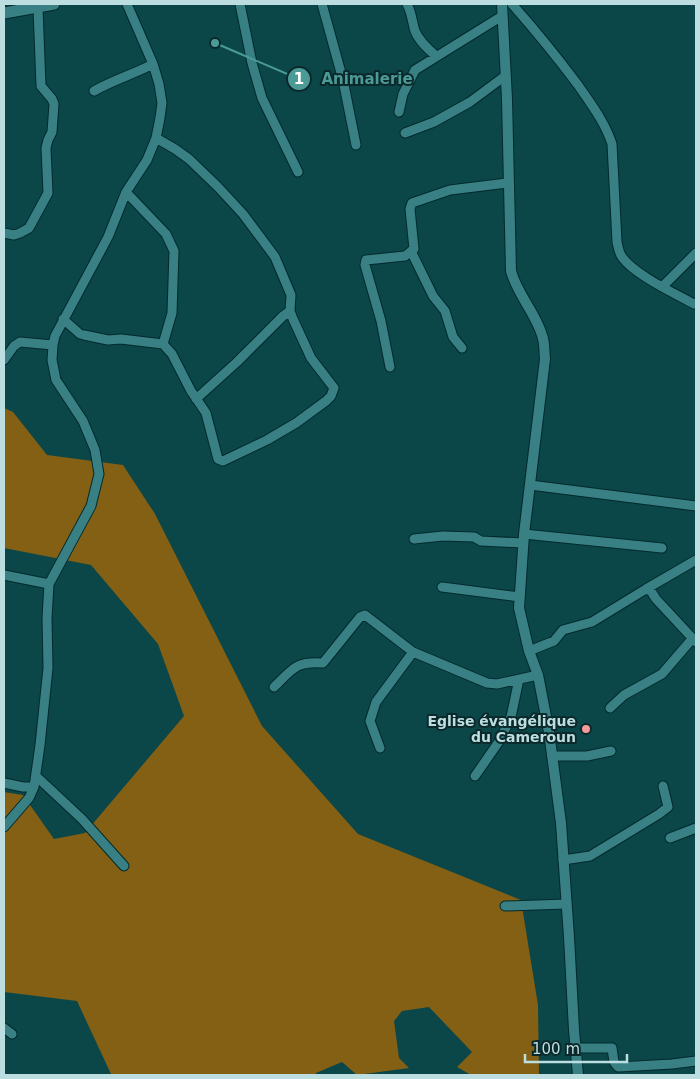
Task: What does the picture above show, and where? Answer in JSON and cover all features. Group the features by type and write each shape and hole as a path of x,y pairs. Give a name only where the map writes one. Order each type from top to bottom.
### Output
{"main road":[{"path":"4,13 54,4"}],"street":[{"path":"4,827 29,798 34,787 48,668 47,618 49,584 90,506 100,474 95,450 83,422 54,374 53,345 63,319 108,237 126,192 147,160 156,138 162,103 153,64 127,4"},
{"path":"240,4 252,63 262,98 298,172"},
{"path":"322,4 341,71 356,145"},
{"path":"407,4 412,14 416,33 436,56"},
{"path":"502,4 506,76 511,271 517,288 542,335 545,359 524,539 520,608 538,675 549,732 561,823 578,1075"},
{"path":"512,4 562,64 605,125 612,144 617,242 621,256 631,266 662,287 694,304 696,303"},
{"path":"4,234 14,235 28,228 48,193 46,148 52,132 54,104 41,86 38,8"},
{"path":"399,112 402,98 415,70 502,16"},
{"path":"94,91 113,80 130,76 153,64"},
{"path":"405,133 434,122 470,102 506,76"},
{"path":"63,319 80,334 108,340 121,338 162,344 172,354 206,413 216,456 220,461 279,433 331,396 334,388 311,358 290,311 291,295 278,262 243,214 198,168 175,149 156,138"},
{"path":"390,367 381,321 365,262 368,259 405,256 414,249 410,209 412,203 450,190 508,183"},
{"path":"126,192 166,234 174,251 172,313 162,344"},
{"path":"411,251 433,296 445,311 453,337 462,348"},
{"path":"662,287 696,253"},
{"path":"196,398 290,311"},
{"path":"4,360 14,346 20,342 53,345"},
{"path":"530,485 696,506"},
{"path":"414,538 443,536 474,537 481,541 524,539 662,548"},
{"path":"530,651 554,641 563,630 592,622 696,560"},
{"path":"4,575 49,584"},
{"path":"442,587 520,597"},
{"path":"610,708 624,695 662,674 694,640 656,599 651,591 646,589"},
{"path":"274,686 296,665 308,662 323,663 362,615 368,617 413,652 487,683 497,684 538,675"},
{"path":"380,748 370,721 376,702 413,652"},
{"path":"476,776 500,740 511,717 519,679"},
{"path":"552,756 587,756 611,751"},
{"path":"36,776 82,819 124,866"},
{"path":"4,783 34,787"},
{"path":"563,860 595,854 659,814 668,806 663,786"},
{"path":"670,838 696,828"},
{"path":"505,906 566,904"},
{"path":"575,1048 612,1048 614,1062 618,1067 696,1061"}],"shaded area":[{"path":"4,408 13,412 47,455 123,465 155,514 262,726 358,834 521,900 538,1005 539,1075 471,1075 457,1067 472,1052 429,1007 402,1011 394,1021 399,1058 409,1068 357,1075 342,1062 316,1073 316,1075 111,1074 77,1001 4,992 4,792 23,795 54,839 85,833 184,716 158,644 91,565 4,548"}],"place":[{"name":"Animalerie","path":"215,43"},
{"name":"Eglise évangélique du Cameroun","path":"586,729"}]}
